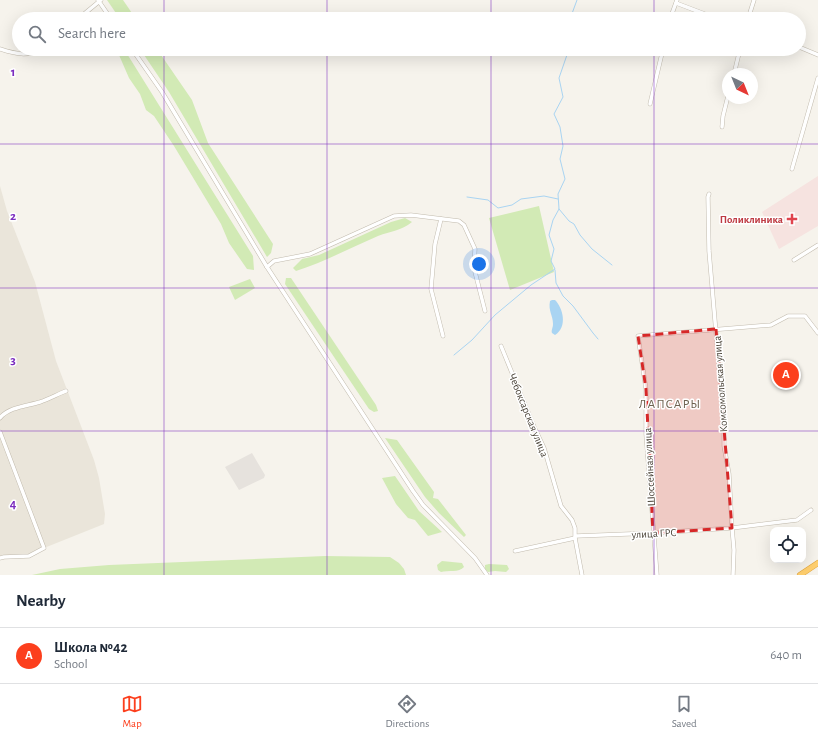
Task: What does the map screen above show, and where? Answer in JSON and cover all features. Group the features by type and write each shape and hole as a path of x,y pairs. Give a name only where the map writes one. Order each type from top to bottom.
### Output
{"highway":[{"path":"800,575 818,563"}],"street":[{"path":"750,12 754,0"},
{"path":"86,12 99,1 106,12"},
{"path":"671,12 676,1 702,12"},
{"path":"0,49 12,53"},
{"path":"806,50 818,55"},
{"path":"137,56 162,92 267,267 413,491 423,505 475,558 487,575"},
{"path":"650,104 661,56"},
{"path":"735,68 738,56"},
{"path":"792,169 818,78"},
{"path":"722,127 726,104"},
{"name":"Комсомольская улица","path":"709,194 709,251 724,426 724,446 729,474 734,550 733,575"},
{"path":"267,267 274,261 310,254 394,216 411,215 459,221 464,225 475,249 474,268 485,311"},
{"path":"441,219 434,252 431,289 444,336"},
{"path":"794,260 818,245"},
{"path":"716,328 771,324 788,316 805,316 818,333"},
{"name":"Шоссейная улица","path":"657,575 646,434 646,389 638,336 716,328"},
{"name":"Чебоксарская улица","path":"501,346 544,448 561,506 572,520 575,528 575,537 582,575"},
{"path":"0,418 11,410 41,402 66,391"},
{"path":"0,432 44,548 29,556 0,558"},
{"name":"улица ГРС","path":"514,551 575,537 732,528 797,520 811,510"}],"highlighted area":[{"path":"716,329 732,528 653,533 646,389 638,336"}],"shaded area":[{"name":"Поликлиника","path":"818,176 818,226 779,249 762,212"},
{"path":"0,186 7,211 35,282 56,361 94,460 99,478 105,514 104,524 44,548 29,556 0,558"},
{"path":"252,453 265,475 264,478 239,490 225,467"}],"green space":[{"path":"107,0 123,0 131,12 115,12"},
{"path":"119,56 128,56 253,256 254,270 247,269 229,243 221,224 174,146 154,116 146,110 140,94 129,78"},
{"path":"145,56 162,56 192,100 208,143 273,244 271,253 267,257 169,92"},
{"path":"539,206 554,272 510,290 489,218"},
{"path":"405,218 412,222 400,229 378,236 296,271 293,268 302,259 319,255 391,222"},
{"path":"286,278 291,278 376,405 378,411 374,412 369,409 285,284"},
{"path":"250,279 255,288 235,300 229,287"},
{"path":"385,438 397,440 434,492 433,498 438,499 466,535 464,537 425,497"},
{"path":"395,476 419,511 442,532 428,536 415,520 408,518 396,504 382,478"},
{"path":"325,556 390,557 399,563 404,569 406,575 32,575 60,569 109,565"},
{"path":"442,561 462,563 464,567 456,571 441,572 438,570 437,565"},
{"path":"485,565 507,565 509,569 506,572 488,572 485,569"}],"water":[{"path":"555,300 558,303 563,318 562,327 555,335 552,333 553,321 550,301"}],"waterway":[{"path":"573,12 577,0"},
{"path":"454,355 472,340 495,315 531,285 555,269 551,261 554,249 549,235 553,220 559,209 558,194 565,179 560,159 563,146 560,127 554,114 563,97 559,78 567,56"},
{"path":"467,197 488,200 498,208 512,205 521,199 544,196 558,199"},
{"path":"559,209 569,221 574,224 580,235 592,249 612,265"},
{"path":"555,270 556,283 563,296 573,306 598,339"}],"place":[{"name":"Поликлиника","path":"792,219"},
{"name":"Школа №42","path":"786,375"}],"district":[{"name":"ЛАПСАРЫ","path":"670,403"}]}
